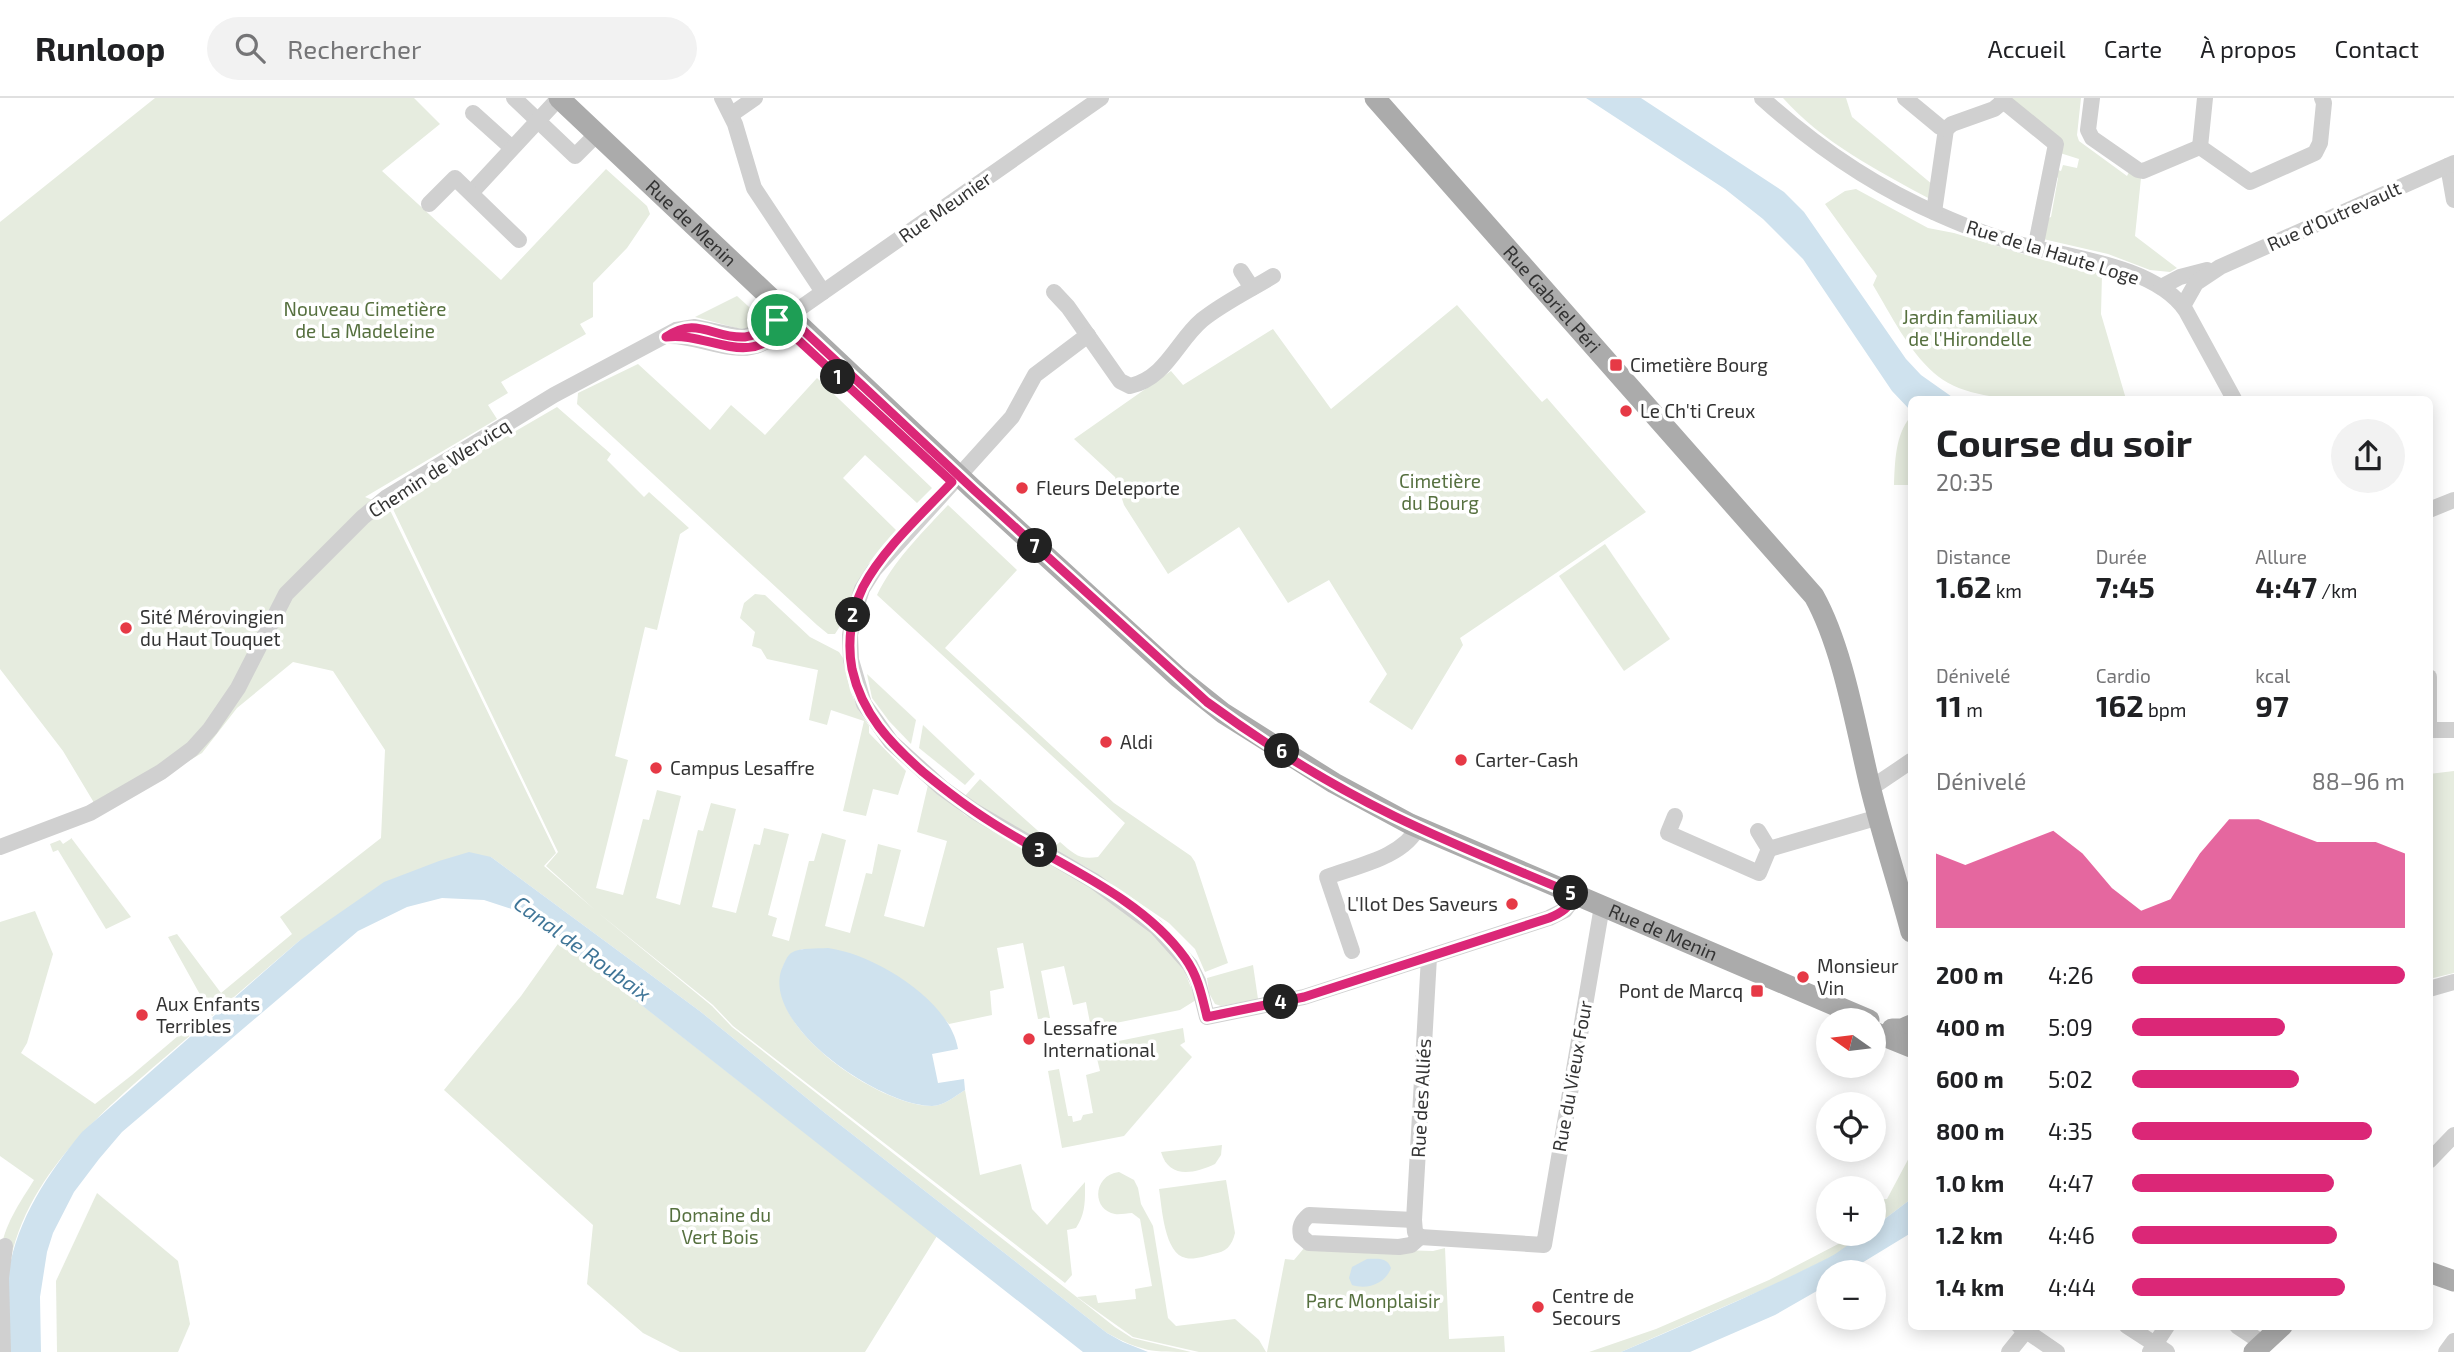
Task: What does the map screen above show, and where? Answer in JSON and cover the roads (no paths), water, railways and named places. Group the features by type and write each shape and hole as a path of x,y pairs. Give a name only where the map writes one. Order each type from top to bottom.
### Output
{"main road":[{"name":"Rue Gabriel Péri","path":"1375,98 1728,501 1810,603 1871,788 1908,921"},
{"name":"Rue de Menin","path":"554,100 783,321 1207,702 1416,832 1819,1008"},
{"name":"Rue de Menin","path":"1601,911 1839,1008"},
{"path":"1892,1029 1908,1044"},
{"path":"2433,1260 2454,1268"},
{"path":"2433,1273 2454,1281"},
{"path":"2260,1342 2276,1330"}],"street":[{"path":"514,98 575,156 594,137"},
{"path":"722,98 732,114 754,188 823,292"},
{"path":"732,114 755,98"},
{"name":"Rue Meunier","path":"783,321 1101,98"},
{"path":"1905,98 1946,129"},
{"path":"2092,98 2088,130 2091,138 2138,170 2143,171 2200,147"},
{"path":"2200,147 2205,98"},
{"path":"2200,147 2243,179 2252,182 2315,153 2320,143 2324,103 2322,98"},
{"path":"1934,212 1946,129 1952,124 1994,109 2002,99 2056,144 2035,248"},
{"path":"471,193 554,100"},
{"name":"Rue de la Haute Loge","path":"1767,100 1845,163 1934,212 1987,234 2115,268 2140,276 2161,287 2183,306 2232,396"},
{"path":"473,113 512,148"},
{"path":"2451,165 2454,200"},
{"name":"Rue d'Outrevault","path":"2183,306 2196,283 2220,267 2451,165"},
{"path":"429,204 455,178 519,240"},
{"name":"Rue d'Outrevault","path":"2161,287 2187,275 2220,267"},
{"path":"1241,271 1252,288"},
{"path":"1054,292 1121,381 1134,386 1165,366 1204,318 1273,276"},
{"name":"Chemin de Wervicq","path":"0,847 90,813 161,772 192,749 210,729 238,688 286,594 375,506 543,401 676,330 690,327 747,337 783,321"},
{"path":"1088,335 1039,370 1015,413 884,557 862,589 851,624 853,674 864,704 891,742 942,788 991,823 1094,881 1156,927 1190,965 1198,981 1207,1017 1304,997 1429,957 1561,914 1574,899"},
{"path":"2433,508 2454,500"},
{"path":"2433,730 2454,730"},
{"path":"1871,788 1908,763"},
{"path":"1675,816 1668,833 1759,873 1769,849"},
{"path":"1769,849 1879,817"},
{"path":"1758,831 1769,849"},
{"path":"1352,951 1327,877 1397,851 1416,832"},
{"name":"Rue du Vieux Four","path":"1420,1237 1544,1245 1601,911"},
{"name":"Rue des Alliés","path":"1420,1237 1415,1232 1414,1220 1429,957"},
{"path":"2433,988 2454,982"},
{"path":"2433,1157 2454,1135"},
{"path":"1414,1220 1309,1215 1299,1228 1301,1236 1309,1243 1399,1247 1411,1245 1420,1237"},
{"path":"2,1345 1,1278 5,1246"},
{"path":"2009,1352 2022,1330"},
{"path":"2024,1330 2057,1352"},
{"path":"2132,1330 2157,1350 2165,1330"},
{"path":"2243,1330 2260,1342"},
{"path":"2446,1352 2454,1341"}],"water":[{"path":"1586,98 1641,98 1784,192 1804,212 1906,359 1921,375 1951,396 1908,396 1908,408 1892,391 1803,259 1763,219 1725,189"},
{"name":"Canal de Roubaix","path":"469,852 491,857 701,1012 825,1113 1107,1333 1148,1352 1083,1352 551,934 515,910 484,900 442,898 407,907 358,931 122,1132 74,1192 53,1233 40,1297 41,1352 9,1352 6,1294 16,1243 43,1185 82,1132 299,941 384,882"},
{"path":"828,948 867,959 887,970 907,982 941,1013 952,1031 958,1049 932,1054 938,1083 964,1079 965,1090 936,1106 910,1103 858,1078 831,1060 808,1039 790,1016 781,993 781,971 786,959 795,951"},
{"path":"1908,1201 1908,1235 1867,1260 1824,1260 1847,1246 1886,1246 1886,1218"},
{"path":"1367,1259 1387,1262 1391,1268 1388,1274 1375,1284 1364,1287 1352,1285 1349,1278 1352,1267"},
{"path":"1816,1264 1816,1291 1775,1315 1690,1352 1621,1352 1699,1318"}],"place":[{"name":"Cimetière Bourg","path":"1616,365"},
{"name":"Le Ch'ti Creux","path":"1626,411"},
{"name":"Fleurs Deleporte","path":"1022,488"},
{"name":"Sité Mérovingien du Haut Touquet","path":"126,628"},
{"name":"Aldi","path":"1106,742"},
{"name":"Carter-Cash","path":"1461,760"},
{"name":"Campus Lesaffre","path":"656,768"},
{"name":"L'Ilot Des Saveurs","path":"1512,904"},
{"name":"Monsieur Vin","path":"1803,977"},
{"name":"Pont de Marcq","path":"1757,991"},
{"name":"Aux Enfants Terribles","path":"142,1015"},
{"name":"Lessafre International","path":"1029,1039"},
{"name":"Centre de Secours","path":"1538,1307"}],"park label":[{"name":"Nouveau Cimetière de La Madeleine","path":"365,320"},
{"name":"Jardin familiaux de l'Hirondelle","path":"1970,328"},
{"name":"Cimetière du Bourg","path":"1440,492"},
{"name":"Domaine du Vert Bois","path":"720,1226"},
{"name":"Parc Monplaisir","path":"1373,1301"}]}
